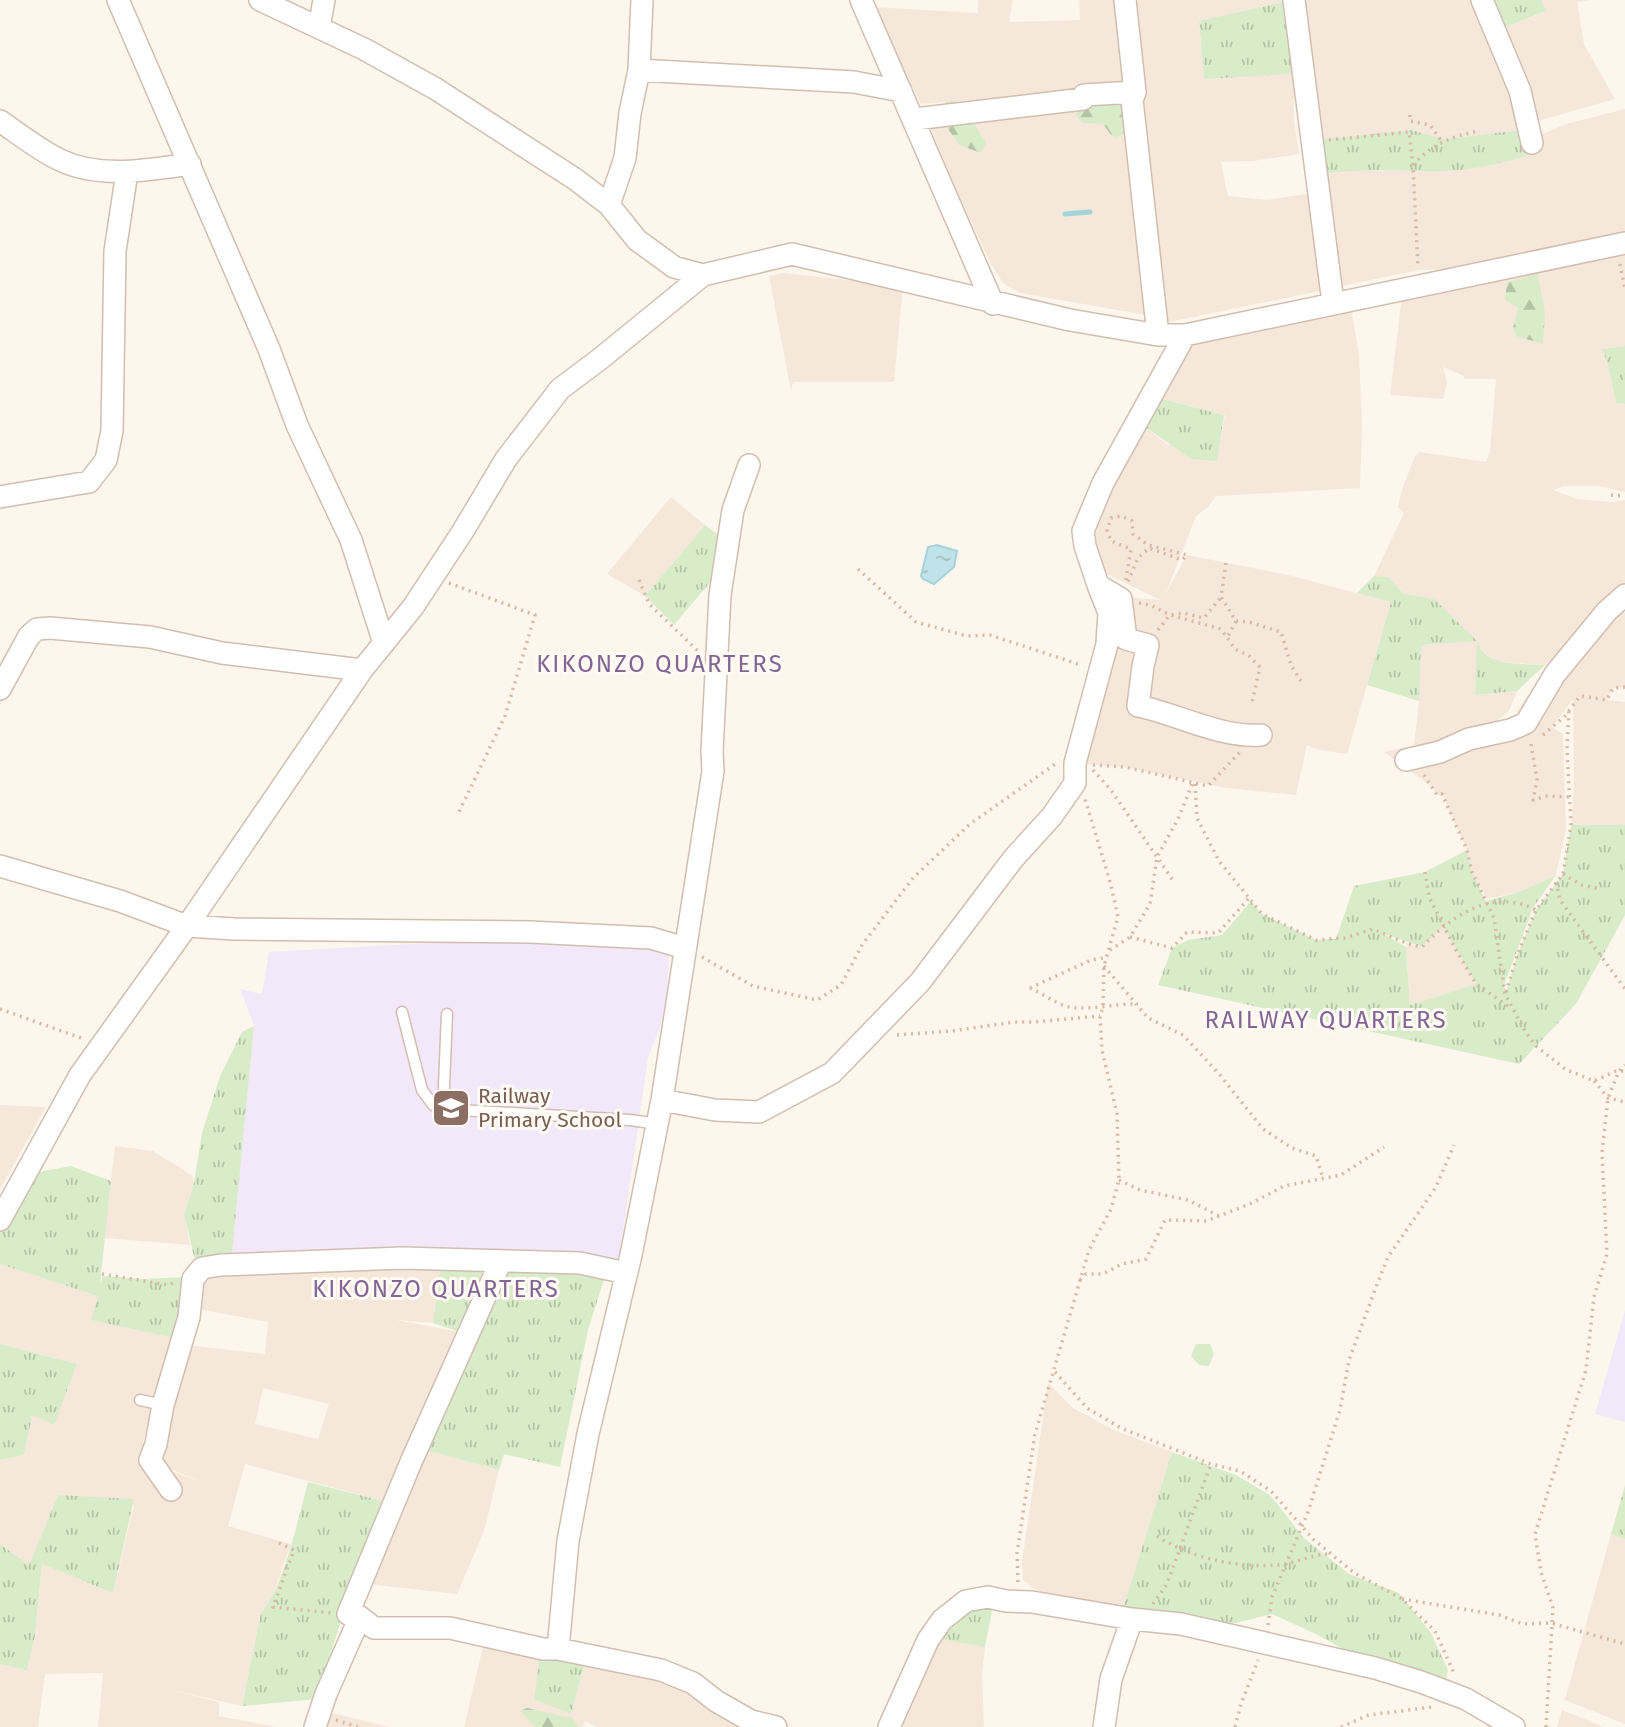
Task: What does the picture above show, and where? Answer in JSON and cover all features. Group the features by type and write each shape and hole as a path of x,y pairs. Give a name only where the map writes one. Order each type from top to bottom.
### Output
{"street":[{"path":"118,0 269,349 297,425 351,540 384,643"},
{"path":"260,0 364,49 436,89 575,179 609,205 637,240 654,254 674,267 703,275"},
{"path":"319,28 324,0"},
{"path":"609,205 625,158 630,113 639,71 642,0"},
{"path":"861,0 915,119 993,304"},
{"path":"1125,0 1135,92 1132,100 1158,335"},
{"path":"1294,0 1333,303"},
{"path":"1482,0 1520,91 1532,143"},
{"path":"639,71 853,82 901,91"},
{"path":"915,119 1083,99 1084,95 1135,92"},
{"path":"0,121 60,160 89,169 127,172 190,164"},
{"path":"0,497 89,482 106,460 112,431 115,251 127,172"},
{"path":"0,1220 61,1108 101,1046 187,926 362,670 413,607 506,459 560,389 703,275 792,254 993,304 1070,320 1158,335 1185,335 1620,244"},
{"path":"662,1100 715,1110 759,1112 832,1073 920,982 1013,859 1052,816 1075,773 1107,644 1109,613 1085,546 1083,531 1103,483 1185,335"},
{"path":"558,1649 568,1541 588,1434 626,1273 662,1100 713,771 720,595 733,510 749,465"},
{"path":"1098,585 1121,599 1126,639 1148,645 1138,706 1164,711 1207,727 1249,736 1261,734"},
{"path":"1406,760 1440,752 1469,739 1510,730 1533,729 1555,674 1607,611 1625,595"},
{"path":"0,689 29,636 37,629 50,628 150,637 222,653 362,670"},
{"path":"0,866 120,901 187,926 543,933 651,938 685,948"},
{"path":"172,1490 150,1460 189,1317 193,1279 202,1268 402,1258 580,1263 626,1273"},
{"path":"315,1727 411,1462 501,1261"},
{"path":"889,1727 929,1640 942,1620 966,1601 988,1597 1181,1624 1375,1668 1466,1699 1514,1727"},
{"path":"354,1616 374,1628 450,1628 543,1649 558,1649 661,1670 693,1683 716,1701 751,1721 776,1727"},
{"path":"1104,1727 1111,1679 1132,1619"}],"lane":[{"path":"402,1013 422,1090 433,1104 443,1109 630,1120 657,1124"},
{"path":"443,1109 447,1014"},
{"path":"140,1400 163,1405"}],"path":[{"path":"1410,115 1410,121 1430,125 1442,142"},
{"path":"1413,164 1427,150 1453,136 1479,131"},
{"path":"1311,148 1323,141 1409,132 1419,285"},
{"path":"1620,244 1625,289"},
{"path":"1611,495 1625,496"},
{"path":"1121,516 1132,521 1133,534 1148,545 1187,555 1182,560 1149,548 1138,558 1121,599 1131,549 1111,541 1107,530 1111,518 1121,516"},
{"path":"1126,639 1154,636 1170,615 1183,613 1204,618 1221,597 1226,563"},
{"path":"858,569 916,622 967,636 990,635 1100,671"},
{"path":"433,577 536,614 505,716 457,816"},
{"path":"639,580 649,604 716,669"},
{"path":"1221,597 1236,621"},
{"path":"1121,599 1150,605 1170,615 1221,629 1235,649 1249,656 1260,667 1252,702"},
{"path":"1227,638 1236,621"},
{"path":"1236,621 1249,622 1281,632 1291,665 1301,681"},
{"path":"1570,797 1547,796 1533,800 1536,780 1531,744 1517,737 1565,716 1580,696 1607,700 1613,688 1625,687"},
{"path":"1506,994 1518,953 1536,910 1563,874 1571,825 1567,750 1569,710"},
{"path":"1174,882 1111,790 1089,765 1125,767 1208,786 1261,734"},
{"path":"1406,760 1425,776 1437,796 1442,794 1494,918 1506,994 1536,1046 1565,1069 1594,1081 1608,1098 1625,1102"},
{"path":"685,948 753,986 817,1000 841,985 862,945 913,878 970,824 1057,762 1075,773 1093,822 1118,917 1104,967 1100,1016 1102,1050 1117,1114 1119,1181 1111,1209 1089,1250 1035,1434 1017,1553 1017,1579 1032,1602"},
{"path":"1110,950 1130,937 1150,904 1157,857 1194,783"},
{"path":"1194,783 1196,818 1219,861 1262,914 1316,940 1345,938 1373,929 1422,947 1443,925 1487,903 1510,901 1536,910"},
{"path":"1425,872 1429,897 1476,984 1514,1011"},
{"path":"1563,874 1582,885 1600,890"},
{"path":"1556,882 1560,900 1625,989"},
{"path":"1130,937 1172,948 1187,932 1218,933 1249,898"},
{"path":"1108,957 1091,960 1030,988 1066,1006 1138,1004"},
{"path":"1104,967 1148,1018 1183,1035 1264,1129 1292,1148 1316,1156 1322,1178"},
{"path":"0,1009 101,1046"},
{"path":"864,1040 1013,1022 1100,1016"},
{"path":"1546,1727 1553,1608 1541,1572 1535,1534 1586,1370 1594,1297 1606,1254 1602,1153 1608,1098 1619,1071 1625,1065"},
{"path":"1594,1081 1625,1071"},
{"path":"1236,1727 1241,1704 1265,1642 1272,1597 1288,1562 1340,1410 1349,1360 1388,1257 1436,1187 1454,1145"},
{"path":"1079,1281 1086,1274 1103,1274 1122,1264 1146,1259 1165,1220 1207,1221 1252,1203 1284,1186 1341,1175 1384,1147"},
{"path":"1119,1181 1140,1190 1188,1200 1219,1216"},
{"path":"102,1274 168,1285 193,1279"},
{"path":"1055,1372 1087,1408 1110,1422 1211,1464 1240,1471 1271,1491 1301,1525 1353,1572 1402,1599 1435,1631 1466,1699 1416,1710 1369,1715 1341,1727"},
{"path":"1132,1619 1154,1603 1167,1584 1211,1464"},
{"path":"1157,1536 1178,1550 1243,1564 1279,1565 1316,1554 1331,1553"},
{"path":"279,1544 294,1549 273,1606 354,1616"},
{"path":"1402,1599 1499,1615 1523,1624 1551,1623 1625,1644"}],"shaded area":[{"path":"978,0 1013,0 1009,22 1080,20 1079,0 1121,0 1125,89 1026,103 987,99 921,104 872,7 978,13"},
{"path":"1132,0 1285,0 1199,22 1204,78 1294,74 1294,119 1299,154 1253,161 1221,162 1228,196 1267,200 1312,193 1325,290 1169,322 1158,313"},
{"path":"1300,0 1476,0 1522,130 1444,139 1411,130 1317,140"},
{"path":"1541,0 1591,0 1577,2 1584,44 1615,99 1538,121 1498,30 1545,12"},
{"path":"1048,109 1086,112 1127,110 1146,315 1020,293 1003,283 991,264 957,192 925,114"},
{"path":"1625,109 1625,237 1461,269 1419,270 1332,288 1321,174 1342,171 1448,171 1504,161 1539,153 1537,136 1566,124"},
{"path":"1625,255 1625,346 1602,349 1616,403 1625,404 1625,492 1599,486 1565,486 1553,490 1577,499 1613,502 1625,500 1625,585 1610,604 1612,611 1625,613 1625,687 1613,688 1607,700 1625,702 1625,825 1571,825 1574,785 1573,699 1552,727 1563,734 1566,829 1556,875 1519,892 1487,899 1472,872 1467,850 1442,794 1437,795 1432,787 1384,752 1414,745 1419,701 1420,645 1476,641 1404,594 1388,577 1374,576 1404,513 1398,507 1415,456 1419,452 1486,462 1490,452 1496,379 1464,379 1464,376 1443,367 1447,382 1443,399 1390,395 1402,295 1537,266 1576,264","holes":["1574,640 1549,667 1517,711 1517,735 1493,724 1509,711 1517,691 1475,695 1478,644 1479,649 1498,662 1545,665"]},
{"path":"783,273 903,286 894,382 793,382 791,391 769,276"},
{"path":"1350,303 1359,354 1362,425 1360,488 1216,496 1208,507 1196,516 1166,593 1187,555 1288,575 1391,602 1347,754 1319,750 1307,745 1296,795 1226,788 1125,767 1081,764 1117,596 1160,600 1105,573 1089,544 1091,528 1141,424 1168,445 1222,431 1225,415 1155,397 1186,341"},
{"path":"671,497 705,525 645,596 607,574"},
{"path":"1443,925 1476,984 1410,1005 1406,943 1422,947"},
{"name":"Railway Primary School","path":"514,938 655,944 669,955 666,1011 648,1058 618,1266 232,1254 254,1026 240,989 262,994 269,952"},
{"path":"0,1105 46,1107 0,1189"},
{"path":"115,1146 153,1151 192,1175 194,1183 184,1215 190,1245 104,1238"},
{"path":"441,1261 433,1323 396,1320 460,1332 387,1502 245,1464 228,1526 291,1544 270,1603 261,1613 242,1706 168,1689 219,1702 219,1716 277,1727 98,1727 103,1673 45,1674 38,1727 0,1727 0,1664 27,1670 35,1635 42,1564 113,1593 134,1505 58,1495 29,1565 0,1544 0,1460 24,1455 32,1415 53,1424 77,1364 0,1344 0,1264 99,1296 92,1320 174,1338 143,1442 150,1464 203,1482 153,1462 187,1345 265,1354 268,1322 198,1309 198,1273","holes":["263,1388 329,1404 318,1439 255,1424"]},
{"path":"1625,1310 1625,1422 1595,1414"},
{"path":"1048,1383 1073,1408 1116,1431 1172,1452 1123,1608 1076,1601 1034,1589 1023,1580 1022,1562"},
{"path":"426,1450 499,1470 484,1531 457,1594 367,1584"},
{"path":"1611,1534 1625,1539 1625,1724 1565,1700"},
{"path":"934,1638 985,1647 982,1675 984,1727 895,1727"},
{"path":"484,1642 541,1650 571,1714 587,1655 642,1666 764,1727 597,1727 585,1721 582,1727 464,1727"},
{"path":"1562,1710 1604,1727 1557,1727"},
{"path":"324,1711 390,1727 319,1727"}],"green space":[{"path":"1486,0 1541,0 1546,11 1498,30"},
{"path":"1285,2 1294,74 1204,79 1199,21"},
{"path":"1118,100 1126,105 1127,133 1116,137 1111,135 1103,124 1082,123 1076,115 1079,105"},
{"path":"955,101 967,112 986,143 981,153 959,145 940,117 945,102"},
{"path":"1411,130 1444,139 1522,130 1530,155 1487,166 1455,170 1321,174 1317,140"},
{"path":"1538,274 1545,313 1543,344 1516,336 1513,328 1518,308 1505,300 1507,282"},
{"path":"1625,346 1625,404 1616,403 1602,349"},
{"path":"1155,397 1224,415 1217,461 1191,459 1141,424"},
{"path":"705,525 725,540 718,573 674,625 645,596"},
{"path":"1374,576 1388,577 1404,594 1434,599 1477,641 1421,645 1419,701 1367,685 1391,602 1357,593"},
{"path":"1477,641 1481,650 1496,660 1545,665 1517,691 1475,695"},
{"path":"1571,825 1625,825 1625,915 1576,1004 1519,1064 1158,985 1172,948 1188,940 1222,935 1251,901 1262,914 1316,940 1336,939 1354,886 1425,872 1467,850 1472,872 1486,901 1519,892 1556,875 1533,908 1504,985 1506,992 1518,953 1536,910 1563,874","holes":["1443,926 1476,984 1410,1005 1406,947 1384,934 1422,947"]},
{"path":"254,1026 232,1254 195,1260 184,1215 194,1183 202,1133 220,1076 242,1032"},
{"path":"71,1166 111,1181 100,1284 103,1276 142,1279 187,1277 174,1338 91,1320 98,1296 0,1264 0,1221 22,1175"},
{"path":"441,1261 490,1263 460,1332 433,1323"},
{"path":"502,1271 606,1273 588,1330 560,1467 504,1454 499,1470 426,1450"},
{"path":"0,1344 77,1364 54,1425 32,1415 24,1455 0,1460"},
{"path":"1196,1344 1210,1344 1214,1354 1209,1366 1199,1365 1191,1356"},
{"path":"1172,1452 1236,1475 1270,1495 1304,1538 1349,1574 1399,1593 1431,1633 1448,1670 1444,1688 1361,1659 1272,1614 1236,1623 1177,1619 1123,1608"},
{"path":"308,1482 387,1502 343,1614 317,1699 242,1706 261,1613 269,1602 283,1570"},
{"path":"1625,1485 1625,1539 1611,1534"},
{"path":"58,1495 134,1499 113,1593 42,1564 35,1635 27,1670 0,1664 0,1544 29,1565"},
{"path":"994,1601 985,1647 934,1638 948,1619"},
{"path":"541,1650 587,1655 571,1714 534,1699"},
{"path":"527,1708 572,1718 578,1724 577,1727 535,1727 520,1711"}],"water":[{"path":"937,545 957,551 954,567 934,584 921,576 928,547"}],"waterway":[{"path":"1065,214 1090,212"}],"place":[{"name":"Railway Primary School","path":"451,1108"}],"district":[{"name":"KIKONZO QUARTERS","path":"660,664"},
{"name":"RAILWAY QUARTERS","path":"1326,1020"},
{"name":"KIKONZO QUARTERS","path":"436,1289"}]}
